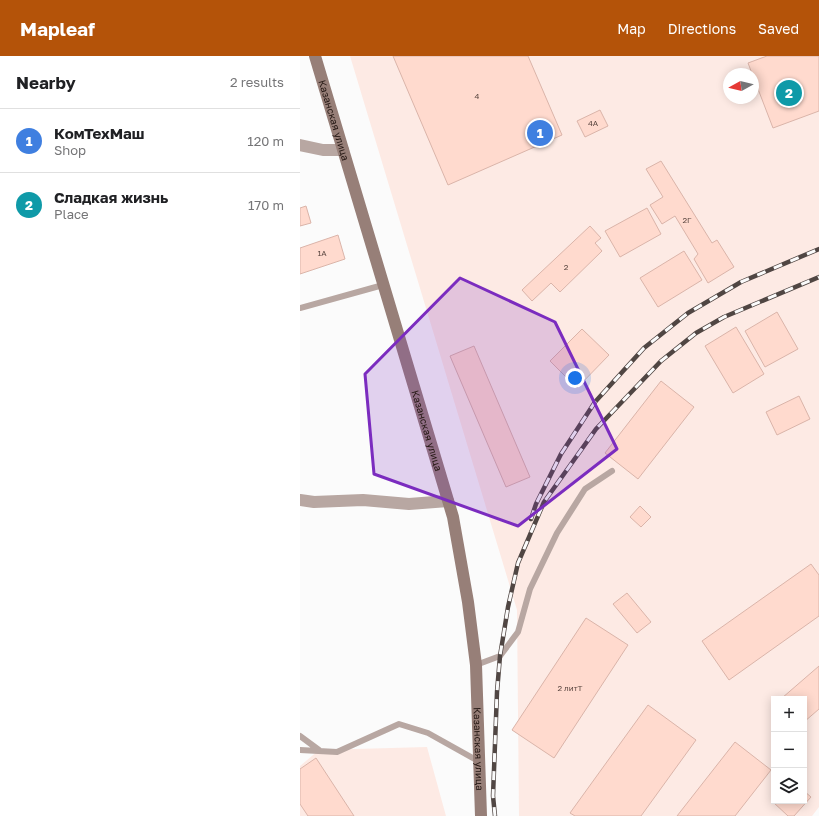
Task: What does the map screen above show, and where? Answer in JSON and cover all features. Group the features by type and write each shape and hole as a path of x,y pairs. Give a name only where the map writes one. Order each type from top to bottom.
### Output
{"main road":[{"name":"Казанская улица","path":"315,56 453,517 468,602 476,665 481,816"}],"street":[{"path":"300,145 323,150 343,150"},
{"path":"300,500 314,502 363,500 409,504 448,501"}],"lane":[{"path":"300,308 383,285"},
{"path":"476,665 500,656 518,632 530,589 557,533 585,489 612,470"},
{"path":"300,750 337,752 399,724 428,733 480,762"},
{"path":"300,736 319,750"}],"highlighted area":[{"path":"460,278 555,322 617,449 518,526 374,474 365,374"}],"shaded area":[{"path":"350,56 819,56 819,807 812,816 519,816 517,610"},
{"path":"427,747 446,816 300,816 300,766 319,750"}],"building":[{"path":"393,56 528,56 562,135 448,185"},
{"path":"767,56 819,56 819,111 773,128 759,92 759,68 750,68 748,63"},
{"path":"600,110 608,126 585,137 577,121"},
{"path":"661,161 712,243 717,240 734,267 708,283 694,259 698,254 675,216 662,224 650,205 663,197 646,169"},
{"path":"306,206 311,223 300,226 300,208"},
{"path":"647,208 661,234 620,257 605,231"},
{"path":"590,226 601,238 595,243 602,251 560,292 551,283 532,301 522,290"},
{"path":"338,235 345,259 300,274 300,248"},
{"path":"684,251 702,280 658,307 640,278"},
{"path":"777,312 798,349 765,367 745,331"},
{"path":"736,327 764,374 733,393 705,346"},
{"path":"582,329 609,355 577,388 550,361"},
{"path":"474,346 530,477 506,487 450,356"},
{"path":"661,381 694,407 638,479 605,453"},
{"path":"799,396 810,419 777,435 766,412"},
{"path":"640,506 651,517 641,527 630,517"},
{"path":"811,564 819,575 819,616 729,680 702,641"},
{"path":"627,593 651,622 637,633 613,604"},
{"path":"586,618 628,645 554,758 512,730"},
{"path":"819,666 819,709 807,719 807,696 784,696"},
{"path":"648,705 696,740 641,816 575,816 570,813"},
{"path":"735,742 771,770 735,816 677,816"},
{"path":"316,758 354,816 308,816 300,804 300,769"},
{"path":"807,794 811,797 807,801"},
{"path":"775,804 805,804 794,816 788,816"}],"railway":[{"path":"531,519 536,504 561,454 595,402 644,348 688,313 741,282 819,249"},
{"path":"495,816 493,796 500,656 508,607 518,563 544,502 596,429 661,361 696,333 724,317 819,277"}],"place":[{"name":"Сладкая жизнь","path":"789,93"},
{"name":"КомТехМаш","path":"540,133"}]}
